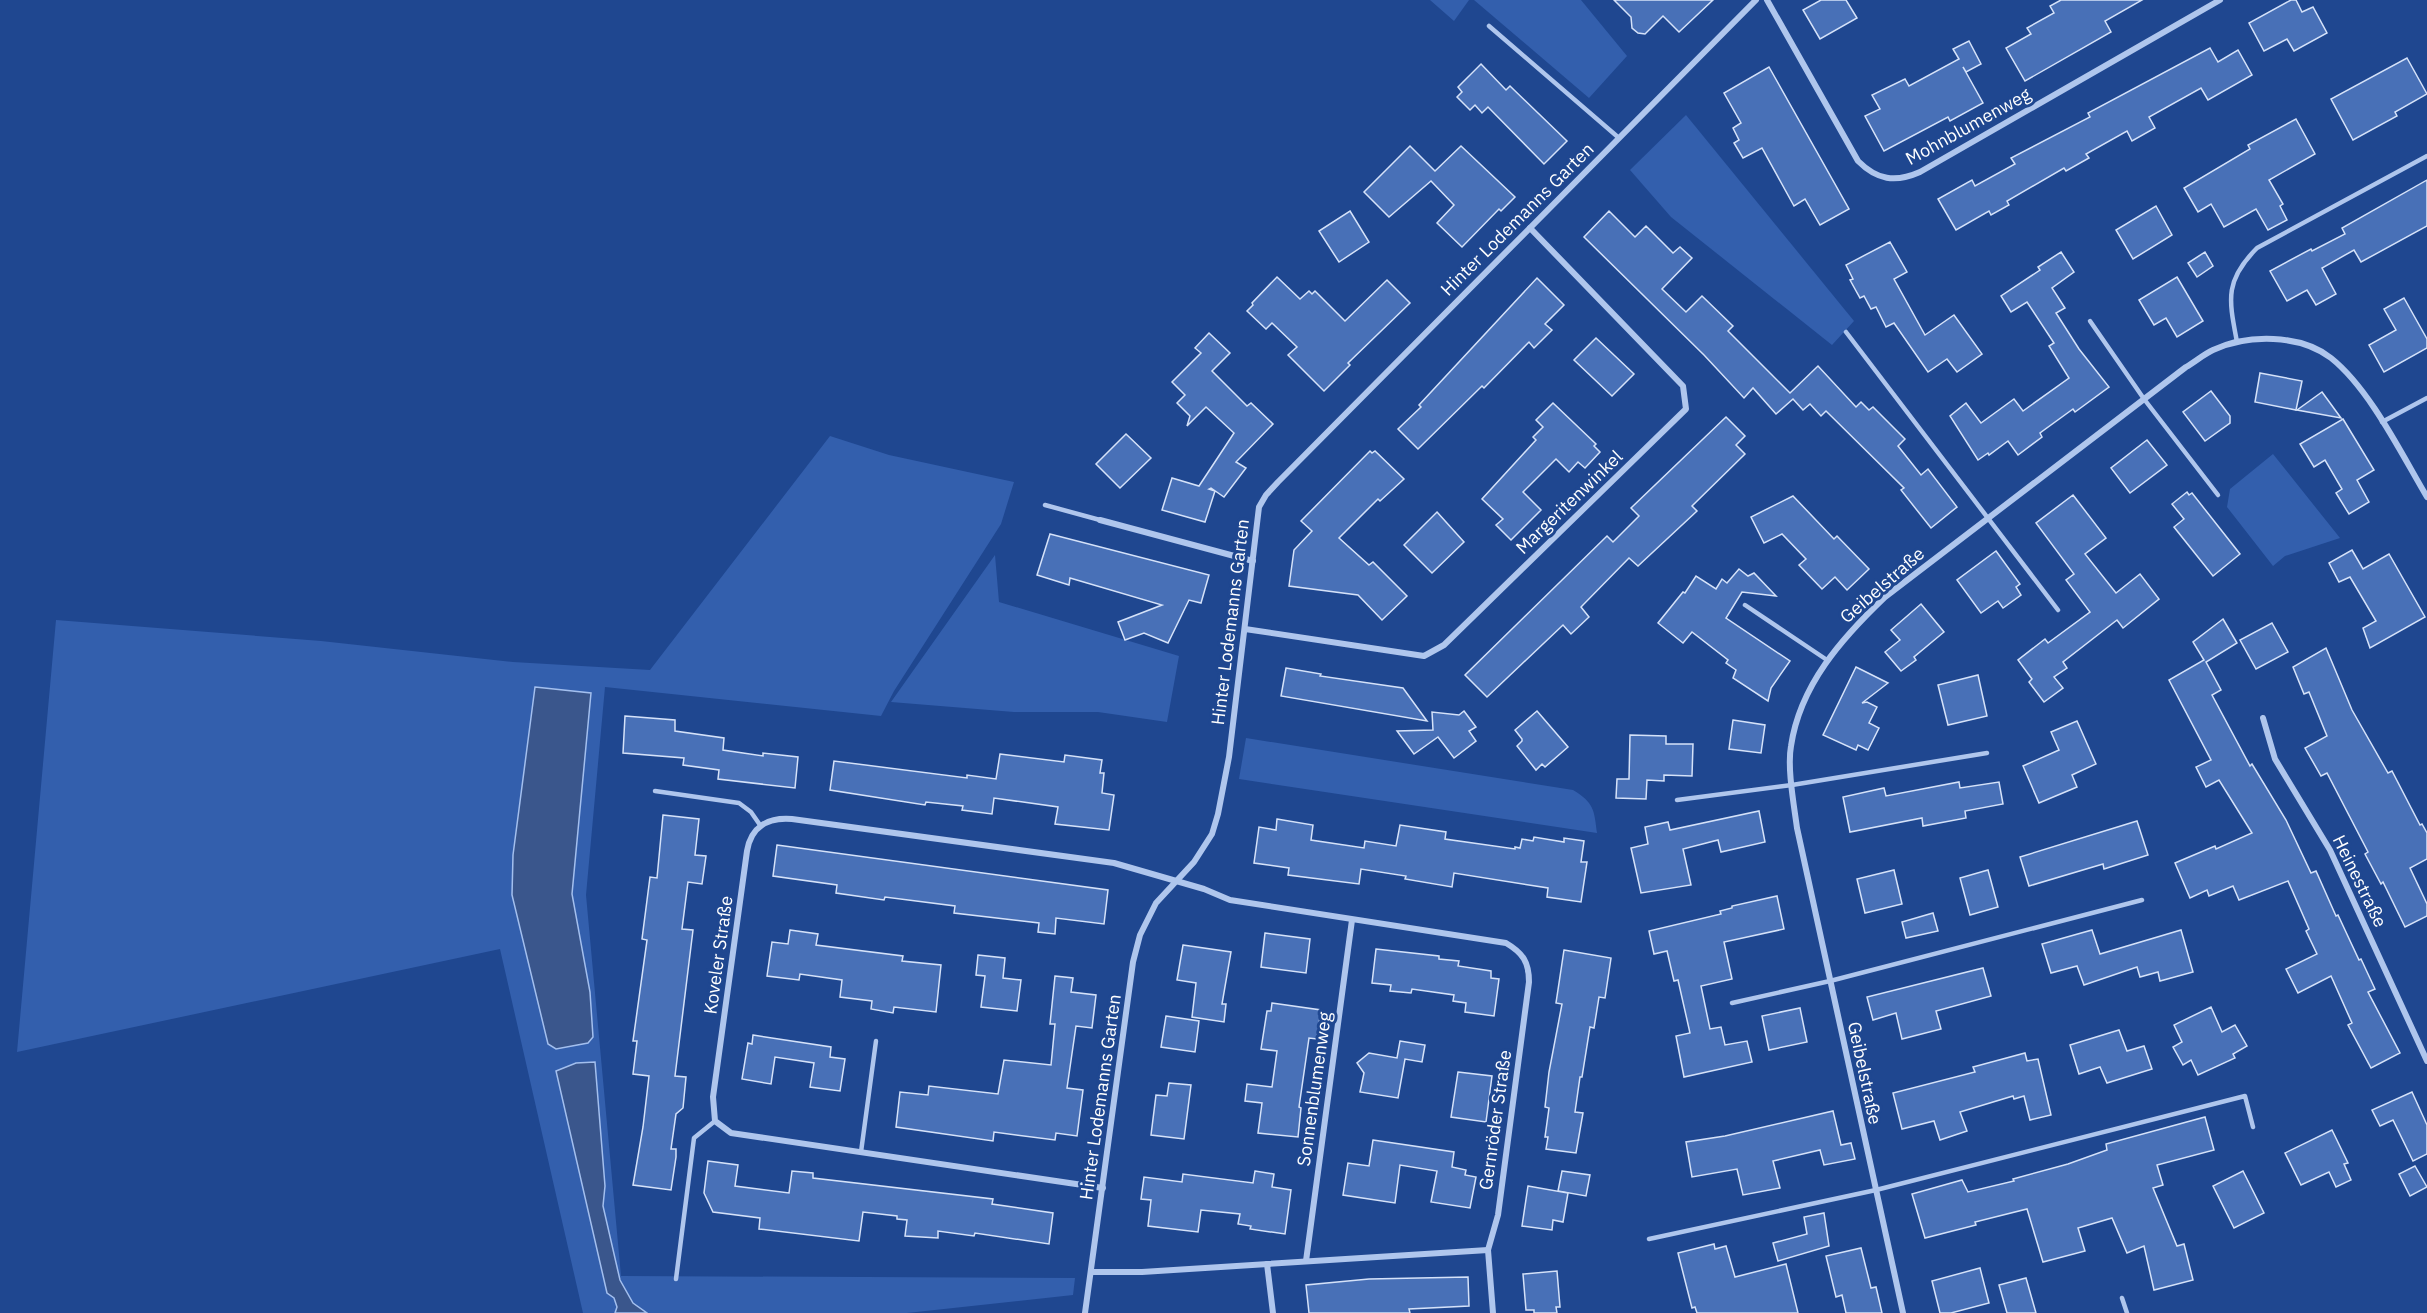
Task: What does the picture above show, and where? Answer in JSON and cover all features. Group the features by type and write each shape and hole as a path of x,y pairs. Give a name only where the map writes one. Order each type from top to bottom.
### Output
{"street":[{"name":"Hinter Lodemanns Garten","path":"1085,1313 1132,962 1140,935 1156,903 1194,862 1212,834 1218,814 1228,757 1259,507 1266,495 1756,0"},
{"name":"Mohnblumenweg","path":"1767,0 1858,161 1869,172 1882,178 1895,180 1920,172 2220,0"},
{"name":"Margeritenwinkel","path":"1245,629 1424,656 1444,645 1686,409 1683,386 1530,228"},
{"name":"Geibelstraße","path":"1903,1313 1797,828 1790,747 1800,710 1827,660 1853,628 1886,597 2144,399 2212,350 2237,342 2274,338 2303,345 2330,357 2360,389 2426,495"},
{"path":"1100,520 1253,561"},
{"name":"Heinestraße","path":"2264,718 2275,759 2330,850 2427,1061"},
{"path":"760,825 768,820 779,818 803,820 1114,863 1177,881"},
{"name":"Koveler Straße","path":"715,1121 713,1097 747,851 749,842 760,825"},
{"name":"Gernröder Straße","path":"1177,881 1230,900 1506,943 1519,951 1529,966 1530,981 1498,1215 1488,1250"},
{"name":"Sonnenblumenweg","path":"1306,1261 1352,920"},
{"path":"715,1121 731,1133 1103,1188"},
{"path":"1092,1272 1122,1273 1488,1250 1493,1313"},
{"path":"1267,1264 1274,1313"}],"lane":[{"path":"1489,26 1619,138"},
{"path":"2237,342 2230,291 2243,262 2257,248 2427,156"},
{"path":"2090,321 2144,399 2218,495"},
{"path":"1846,332 2058,610"},
{"path":"2382,422 2427,398"},
{"path":"1044,505 1100,520"},
{"path":"1745,605 1827,660"},
{"path":"1677,800 1792,785 1987,753"},
{"path":"655,791 739,803 751,812 760,825"},
{"path":"1732,1004 1830,981 2142,900"},
{"path":"861,1152 876,1041"},
{"path":"1650,1239 1876,1190 2245,1096 2253,1128"},
{"path":"676,1279 694,1137 715,1121"},
{"path":"2122,1298 2127,1313"}],"shaded area":[{"path":"1430,0 1469,0 1454,21"},
{"path":"1474,0 1581,0 1627,56 1589,98"},
{"path":"1686,115 1854,321 1832,345 1671,217 1630,170"},
{"path":"830,436 889,455 1014,482 1001,524 894,691 881,716 605,687 586,895 621,1276 1075,1278 1073,1295 907,1313 583,1313 500,949 17,1052 56,620 321,641 513,662 650,670"},
{"path":"2273,454 2340,538 2285,556 2273,566 2227,507 2230,489"},
{"path":"995,555 999,602 1179,656 1167,722 1098,712 1014,712 891,702"},
{"path":"535,687 591,693 572,894 590,992 593,1037 588,1043 556,1049 548,1044 512,895 513,855"},
{"path":"1246,738 1573,790 1592,807 1597,833 1239,779"},
{"path":"595,1062 605,1186 603,1206 620,1280 633,1303 647,1313 615,1313 617,1307 614,1298 607,1293 556,1071 576,1063"}],"building":[{"path":"1614,0 1713,0 1679,32 1663,16 1645,34 1638,33 1632,28 1631,17"},
{"path":"1821,0 1846,0 1857,18 1820,39 1803,10"},
{"path":"2061,0 2142,0 2105,21 2111,32 2025,81 2006,48 2031,34 2027,28 2054,13 2050,6"},
{"path":"2291,0 2296,0 2302,12 2313,7 2327,33 2294,51 2287,39 2264,51 2249,23"},
{"path":"1969,41 1981,64 1966,72 1963,67 1983,103 1950,121 1948,117 1884,151 1865,116 1880,109 1872,95 1905,79 1909,86 1959,59 1953,49"},
{"path":"2210,48 2218,62 2238,50 2252,75 2208,100 2201,88 2149,117 2155,128 2132,141 2127,131 2086,154 2089,158 2066,171 2064,168 2007,201 2009,205 1991,215 1989,211 1956,230 1938,199 1972,180 1975,186 2015,164 2011,158 2090,117 2088,113"},
{"path":"2407,58 2427,94 2395,112 2397,116 2353,140 2331,99"},
{"path":"1481,64 1506,90 1510,86 1567,141 1544,164 1488,107 1482,113 1475,105 1470,110 1457,97 1462,92 1458,87"},
{"path":"1769,67 1849,209 1820,225 1805,199 1794,206 1762,148 1743,158 1734,143 1739,140 1733,128 1741,123 1724,93"},
{"path":"2296,119 2315,154 2269,180 2283,204 2280,206 2287,220 2268,230 2256,209 2224,227 2211,204 2198,212 2184,188 2250,149 2248,145"},
{"path":"1410,146 1435,171 1461,146 1515,197 1501,211 1499,209 1462,247 1437,223 1454,205 1431,181 1389,217 1364,192"},
{"path":"2427,180 2427,226 2361,262 2354,250 2322,268 2336,294 2316,305 2307,290 2287,301 2270,271 2345,234 2342,228"},
{"path":"2156,206 2172,235 2133,259 2116,230"},
{"path":"1350,211 1369,242 1339,262 1319,231"},
{"path":"1609,211 1635,237 1646,226 1673,253 1680,247 1692,258 1662,289 1686,312 1702,296 1733,326 1728,331 1790,393 1818,366 1856,407 1861,402 1869,410 1873,407 1905,439 1898,446 1921,475 1928,469 1957,507 1931,528 1901,490 1904,488 1826,411 1821,416 1810,404 1803,410 1793,399 1776,414 1753,388 1744,398 1704,355 1584,237"},
{"path":"1890,242 1907,272 1894,279 1925,335 1954,315 1982,354 1957,372 1947,359 1928,372 1894,323 1886,327 1876,307 1871,309 1864,296 1860,298 1850,280 1853,279 1846,265"},
{"path":"2061,252 2074,272 2052,288 2065,308 2056,313 2079,349 2109,387 2075,412 2073,409 2040,433 2042,437 2018,455 2008,441 1978,460 1950,416 1966,403 1981,423 2014,399 2023,411 2069,378 2049,346 2054,343 2027,302 2011,312 2001,296 2040,270 2038,267"},
{"path":"2205,252 2213,266 2197,277 2188,263"},
{"path":"1277,277 1300,299 1309,291 1312,294 1315,291 1345,321 1387,280 1410,303 1348,363 1350,365 1324,391 1288,355 1297,347 1272,323 1266,329 1247,311"},
{"path":"2177,277 2203,321 2177,337 2166,318 2154,325 2139,300"},
{"path":"1537,278 1564,305 1545,324 1552,330 1534,348 1529,342 1484,388 1482,386 1418,449 1398,429 1421,407 1419,405"},
{"path":"2404,298 2427,339 2427,348 2384,372 2369,345 2396,330 2384,309"},
{"path":"1209,333 1230,353 1212,371 1247,406 1251,403 1273,424 1236,462 1246,468 1224,497 1211,488 1209,489 1215,491 1205,522 1162,510 1172,478 1199,486 1234,433 1206,407 1187,426 1190,416 1177,403 1185,395 1172,382 1201,353 1195,348"},
{"path":"1596,338 1634,374 1612,396 1574,360"},
{"path":"2260,373 2302,381 2296,410 2255,402"},
{"path":"2211,391 2230,416 2230,423 2205,441 2183,412"},
{"path":"2322,392 2341,418 2297,410"},
{"path":"1553,403 1596,444 1594,446 1600,452 1585,468 1578,462 1569,472 1556,459 1523,492 1541,510 1511,540 1496,525 1503,519 1482,499 1536,440 1533,437 1543,427 1536,420"},
{"path":"1726,417 1745,436 1736,445 1745,454 1692,506 1697,511 1638,566 1629,558 1581,607 1589,617 1571,634 1563,625 1487,697 1465,675 1607,536 1613,542 1639,516 1631,508"},
{"path":"2343,419 2374,470 2357,480 2369,502 2349,514 2336,493 2342,489 2325,460 2314,467 2300,444"},
{"path":"1126,434 1151,458 1120,488 1096,464"},
{"path":"2147,440 2167,465 2130,493 2111,468"},
{"path":"1370,451 1372,453 1375,451 1404,479 1380,501 1378,499 1339,538 1369,565 1373,562 1407,596 1382,620 1358,595 1289,586 1294,550 1312,531 1301,521"},
{"path":"2187,492 2189,495 2192,493 2240,554 2213,576 2174,527 2184,519 2172,504"},
{"path":"2073,495 2106,538 2085,554 2116,593 2140,574 2159,599 2123,628 2117,620 2063,662 2067,668 2054,677 2063,688 2044,702 2029,682 2032,679 2018,660 2045,639 2048,643 2090,612 2066,580 2074,574 2036,523"},
{"path":"1793,496 1834,539 1837,536 1869,569 1847,590 1835,577 1822,589 1799,565 1806,559 1782,534 1764,543 1751,517"},
{"path":"1437,512 1464,542 1432,573 1404,545"},
{"path":"1050,534 1209,575 1201,603 1189,600 1168,643 1144,633 1125,640 1118,622 1162,605 1070,578 1069,585 1037,575"},
{"path":"2352,550 2363,569 2389,554 2425,617 2370,648 2363,628 2376,621 2350,577 2339,582 2329,563"},
{"path":"1996,551 2020,584 2016,587 2021,595 2003,608 1998,601 1981,613 1957,580"},
{"path":"1739,569 1748,576 1754,573 1776,596 1742,592 1726,618 1790,661 1771,688 1768,701 1733,678 1736,670 1726,663 1728,660 1692,632 1683,643 1658,623 1683,592 1685,593 1696,576 1716,589 1722,579 1727,583"},
{"path":"1921,604 1944,632 1914,657 1916,660 1901,671 1885,652 1900,640 1891,630"},
{"path":"2223,619 2237,643 2206,662 2221,690 2212,695 2250,766 2252,764 2286,820 2311,873 2316,871 2336,916 2338,915 2375,989 2368,992 2400,1053 2371,1068 2348,1025 2352,1023 2331,976 2298,993 2286,969 2317,954 2288,881 2239,900 2233,886 2209,896 2207,890 2190,898 2175,863 2215,846 2216,849 2252,833 2219,780 2206,787 2196,767 2211,760 2169,680 2204,660 2193,642"},
{"path":"2272,623 2288,652 2256,669 2240,640"},
{"path":"2326,648 2352,710 2388,773 2392,771 2420,825 2422,824 2427,833 2427,859 2410,868 2427,904 2427,916 2405,927 2383,882 2381,884 2365,854 2368,852 2327,773 2321,776 2305,748 2327,736 2309,692 2304,694 2293,667"},
{"path":"1856,667 1888,683 1862,703 1867,702 1877,707 1869,723 1879,728 1868,750 1858,745 1856,750 1823,735"},
{"path":"1286,668 1321,674 1320,676 1403,688 1427,721 1281,696"},
{"path":"1978,675 1987,716 1948,725 1938,685"},
{"path":"1464,711 1476,727 1469,731 1476,741 1454,758 1438,737 1414,754 1397,731 1433,730 1432,712 1459,715"},
{"path":"1537,711 1568,747 1545,767 1542,764 1536,770 1517,746 1522,739 1515,730"},
{"path":"625,716 675,720 675,731 724,738 723,750 763,756 763,753 798,757 795,788 718,779 719,770 683,765 684,758 623,753"},
{"path":"1733,720 1765,725 1761,753 1729,749"},
{"path":"2077,721 2096,764 2072,775 2077,787 2039,803 2023,766 2059,750 2051,732"},
{"path":"1630,735 1666,736 1666,744 1693,744 1692,776 1664,775 1664,781 1647,780 1646,799 1616,798 1617,779 1629,779"},
{"path":"1000,754 1064,762 1065,755 1102,760 1100,773 1104,773 1102,793 1114,795 1109,830 1055,824 1058,807 994,798 992,814 962,810 963,806 926,802 925,805 830,790 834,761 967,778 967,775 996,779"},
{"path":"1959,782 1960,788 1999,782 2003,804 1965,811 1966,818 1923,826 1922,818 1850,832 1843,797 1884,788 1886,796"},
{"path":"1759,811 1765,842 1721,852 1718,840 1683,849 1691,885 1641,893 1631,848 1648,844 1645,827 1668,822 1670,830"},
{"path":"663,815 699,819 695,855 706,856 702,884 688,882 682,929 693,930 675,1076 686,1077 683,1108 676,1114 671,1149 676,1149 676,1157 671,1190 633,1185 649,1076 633,1074 637,1041 633,1041 647,940 642,939 650,877 657,878"},
{"path":"1277,819 1313,825 1311,840 1364,848 1365,841 1396,846 1400,825 1446,832 1445,839 1515,849 1515,847 1520,848 1522,839 1533,841 1534,837 1564,842 1564,838 1584,841 1581,862 1587,862 1581,902 1547,897 1548,888 1454,873 1452,887 1405,879 1406,876 1361,869 1359,884 1288,875 1289,868 1254,863 1259,827 1276,830"},
{"path":"2137,821 2148,855 2104,869 2103,864 2029,886 2020,857"},
{"path":"777,845 1108,890 1104,924 1056,918 1055,934 1038,932 1039,923 954,913 955,906 836,893 837,885 773,876"},
{"path":"1894,870 1902,904 1865,913 1857,879"},
{"path":"1988,870 1998,907 1970,915 1960,878"},
{"path":"1777,896 1784,929 1724,942 1732,979 1701,986 1710,1029 1721,1027 1725,1045 1747,1041 1752,1062 1684,1077 1676,1036 1690,1033 1678,980 1674,981 1667,951 1654,954 1649,931 1721,914 1720,911 1732,908 1732,906"},
{"path":"1933,913 1938,931 1906,938 1902,922"},
{"path":"790,930 818,934 816,945 903,956 902,961 941,965 936,1012 894,1007 893,1013 871,1009 872,1001 840,997 842,980 800,974 799,980 767,976 772,942 788,944"},
{"path":"2092,930 2100,954 2181,930 2193,972 2160,981 2158,972 2140,977 2137,967 2084,985 2077,966 2051,973 2042,944"},
{"path":"1265,933 1310,939 1306,973 1261,967"},
{"path":"1183,945 1231,952 1222,1004 1226,1004 1224,1022 1192,1017 1196,983 1177,980"},
{"path":"1376,949 1439,956 1439,959 1459,961 1458,966 1491,971 1491,978 1499,979 1494,1016 1465,1012 1466,1003 1453,1001 1454,995 1412,989 1411,993 1390,991 1391,985 1372,983"},
{"path":"1564,950 1611,958 1605,998 1599,997 1594,1028 1590,1027 1582,1077 1580,1077 1575,1112 1583,1113 1576,1153 1546,1149 1548,1137 1545,1137 1549,1108 1545,1107 1549,1072 1562,1004 1556,1003"},
{"path":"978,955 1005,958 1003,978 1021,980 1017,1011 981,1007 985,976 976,975"},
{"path":"1983,968 1991,996 1936,1011 1941,1029 1902,1039 1896,1013 1873,1020 1867,997"},
{"path":"1055,976 1073,978 1071,992 1096,995 1092,1028 1076,1026 1067,1088 1083,1090 1077,1136 1056,1133 1055,1140 994,1132 993,1141 896,1127 900,1092 928,1095 929,1086 998,1094 1004,1060 1051,1065 1055,1024 1050,1024"},
{"path":"1272,1003 1321,1010 1317,1039 1309,1038 1299,1107 1301,1108 1298,1137 1258,1133 1262,1103 1245,1101 1247,1084 1272,1087 1277,1051 1261,1049 1267,1011 1271,1011"},
{"path":"2211,1007 2222,1032 2235,1025 2247,1046 2233,1054 2235,1058 2198,1075 2191,1060 2183,1065 2173,1047 2182,1042 2174,1025"},
{"path":"1800,1008 1807,1042 1769,1050 1762,1016"},
{"path":"1166,1016 1199,1021 1195,1052 1161,1047"},
{"path":"2119,1030 2127,1051 2144,1046 2152,1069 2107,1083 2100,1067 2079,1074 2070,1045"},
{"path":"753,1035 831,1047 830,1057 845,1059 840,1091 810,1087 814,1063 775,1057 771,1084 742,1079 748,1043 752,1044"},
{"path":"1400,1041 1425,1045 1422,1062 1405,1059 1398,1098 1360,1092 1364,1073 1357,1063 1369,1053 1397,1058"},
{"path":"2025,1053 2027,1061 2038,1059 2051,1115 2030,1120 2024,1096 2014,1099 2013,1096 1960,1112 1967,1131 1940,1140 1934,1121 1902,1129 1893,1093 1975,1072 1973,1067"},
{"path":"1458,1072 1492,1076 1486,1122 1451,1117"},
{"path":"1169,1083 1191,1085 1184,1139 1151,1135 1156,1095 1167,1096"},
{"path":"2412,1092 2427,1125 2427,1154 2413,1161 2393,1120 2380,1126 2372,1110"},
{"path":"1833,1111 1841,1145 1851,1143 1855,1159 1824,1165 1820,1150 1773,1161 1780,1188 1743,1195 1737,1169 1692,1177 1686,1142 1725,1136"},
{"path":"2205,1117 2214,1150 2157,1165 2163,1185 2153,1188 2177,1246 2184,1244 2193,1280 2154,1290 2144,1246 2127,1253 2112,1218 2078,1228 2085,1251 2043,1262 2027,1209 1925,1238 1912,1194 1962,1180 1968,1192 2014,1181 2013,1179 2068,1164 2107,1150 2106,1144"},
{"path":"2332,1130 2348,1163 2344,1164 2351,1180 2336,1187 2329,1172 2301,1185 2285,1153"},
{"path":"1373,1140 1454,1152 1452,1167 1466,1170 1465,1175 1476,1177 1470,1208 1431,1202 1437,1171 1400,1165 1395,1203 1343,1195 1348,1163 1369,1166"},
{"path":"708,1161 738,1165 735,1186 789,1193 792,1171 813,1173 813,1178 993,1199 992,1204 1053,1213 1049,1244 975,1233 974,1236 938,1231 938,1238 905,1236 907,1220 897,1219 897,1216 863,1212 859,1241 759,1229 760,1218 713,1212 704,1193"},
{"path":"2415,1166 2427,1187 2410,1196 2399,1174"},
{"path":"1255,1171 1274,1174 1272,1187 1291,1190 1285,1234 1250,1229 1251,1226 1238,1224 1240,1214 1201,1210 1198,1232 1148,1226 1151,1200 1141,1199 1144,1177 1182,1182 1183,1174 1253,1183"},
{"path":"1562,1171 1590,1175 1586,1196 1558,1191"},
{"path":"2243,1171 2264,1213 2234,1228 2213,1186"},
{"path":"1528,1186 1568,1193 1563,1222 1553,1220 1552,1230 1522,1226"},
{"path":"1824,1213 1829,1246 1778,1261 1773,1243 1807,1234 1804,1217"},
{"path":"1714,1244 1715,1249 1726,1246 1735,1277 1786,1264 1798,1313 1697,1313 1695,1307 1692,1308 1678,1253"},
{"path":"1861,1248 1871,1288 1876,1287 1882,1313 1846,1313 1842,1295 1836,1297 1826,1256"},
{"path":"1980,1268 1989,1303 1951,1313 1940,1313 1932,1281"},
{"path":"1557,1271 1560,1307 1556,1307 1557,1313 1534,1313 1534,1310 1526,1310 1523,1274"},
{"path":"1468,1277 1469,1306 1409,1309 1410,1313 1309,1313 1306,1285 1369,1279"},
{"path":"2026,1278 2036,1313 2007,1313 1999,1285"}]}
